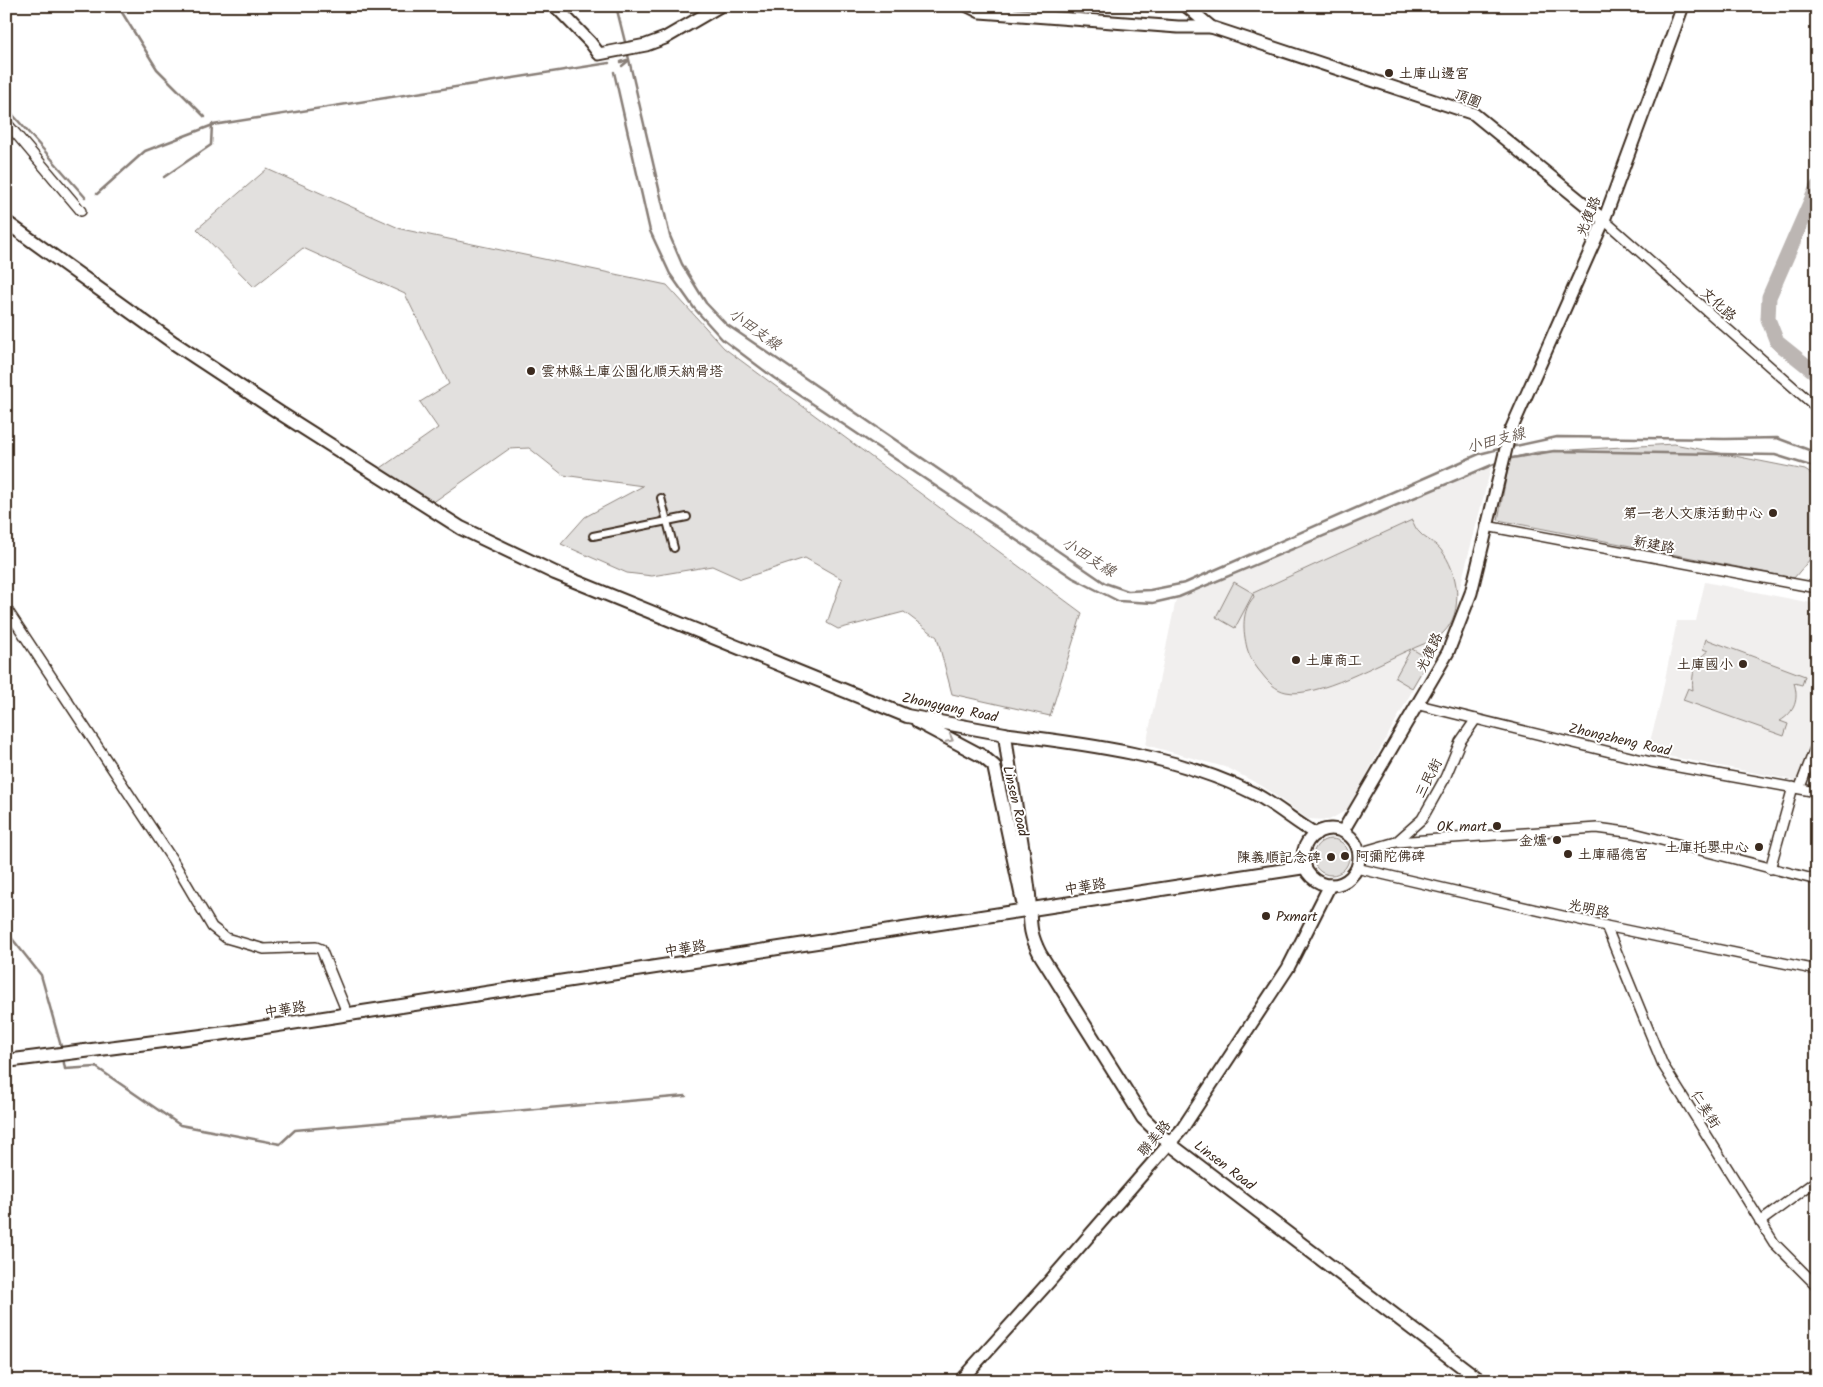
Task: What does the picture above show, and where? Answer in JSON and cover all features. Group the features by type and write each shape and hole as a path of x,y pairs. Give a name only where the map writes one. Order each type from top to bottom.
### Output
{"main road":[{"name":"Zhongyang Road","path":"6,222 174,343 280,413 462,528 555,573 907,716 1005,734"},
{"name":"Linsen Road","path":"907,716 982,756 994,766 1021,897 1028,910"},
{"name":"Linsen Road","path":"1005,734 1010,785 1029,896 1028,910 1031,937 1142,1118 1170,1144 1480,1381"},
{"name":"中華路","path":"6,1061 233,1032 1305,868"}],"street":[{"path":"555,6 599,54 646,45 665,38 720,6"},
{"path":"968,6 980,12 1178,28 1211,27"},
{"name":"頂圍","path":"1186,6 1211,27 1474,114 1604,220"},
{"name":"光復路","path":"1342,832 1419,705 1448,652 1471,592 1510,432 1604,220 1683,6"},
{"path":"6,122 81,211"},
{"name":"文化路","path":"1604,220 1817,408"},
{"path":"661,498 674,548"},
{"path":"593,536 687,517"},
{"name":"新建路","path":"1486,526 1817,588"},
{"path":"6,608 172,858 212,927 226,938 264,949 321,949 348,1014"},
{"name":"Zhongzheng Road","path":"1419,705 1651,762 1817,792"},
{"name":"三民街","path":"1396,842 1422,819 1445,778 1460,742 1476,719"},
{"name":"Zhongyang Road","path":"1005,734 1142,756 1196,771 1257,795 1294,822 1316,834"},
{"path":"1770,869 1796,787 1817,743"},
{"path":"1358,852 1396,842 1596,828 1634,833 1817,880"},
{"path":"1324,830 1342,832 1356,844 1358,852 1356,868 1346,881 1330,885 1315,880 1305,868 1304,849 1316,834 1324,830"},
{"name":"光明路","path":"1356,868 1606,926 1817,970"},
{"name":"聯美路","path":"960,1381 1048,1284 1182,1129 1288,968 1330,885"},
{"name":"仁美街","path":"1606,926 1663,1065 1774,1243 1817,1286"},
{"path":"1760,1222 1817,1180"}],"shaded area":[{"path":"267,169 401,229 667,285 724,348 1082,613 1050,716 952,694 937,637 904,612 838,629 827,623 842,579 805,558 741,579 712,566 652,576 627,573 561,544 585,517 643,486 563,475 529,448 509,449 432,503 378,470 438,428 420,402 449,384 405,294 303,248 254,287 197,229"},
{"path":"1674,444 1805,470 1817,478 1817,551 1794,578 1498,520 1510,458 1537,452"},
{"name":"土庫商工","path":"1492,464 1452,618 1347,810 1329,820 1308,819 1262,786 1228,768 1146,745 1176,599"},
{"path":"1412,520 1419,532 1439,547 1447,559 1455,580 1457,603 1450,624 1443,633 1412,649 1429,659 1412,688 1395,678 1411,649 1331,685 1299,693 1282,691 1264,677 1253,662 1247,648 1244,621 1247,608 1254,597 1253,594 1235,628 1216,617 1234,582 1253,593"},
{"name":"土庫國小","path":"1705,582 1817,604 1817,724 1797,781 1647,752 1659,708 1677,621 1696,621"},
{"path":"1706,639 1805,676 1802,685 1794,683 1796,700 1789,714 1780,721 1788,724 1784,736 1683,700 1688,688 1693,690 1695,668 1708,651 1703,649"},
{"path":"1331,839 1338,840 1344,844 1348,850 1348,864 1344,870 1338,874 1331,875 1324,874 1318,870 1314,864 1313,857 1314,850 1318,844 1324,840"}],"waterway":[{"path":"118,6 157,69 205,117"},
{"name":"小田支線","path":"616,6 626,46"},
{"name":"小田支線","path":"627,51 670,236 682,264 706,303 726,324 1105,583 1128,591 1150,590 1185,583 1479,454 1503,448"},
{"path":"621,62 627,60"},
{"path":"622,66 628,61"},
{"path":"97,194 145,151 213,125 609,63"},
{"path":"614,72 650,231 670,274 694,308 722,339 774,378 1073,578 1118,601 1153,603 1179,597 1499,462"},
{"path":"6,107 85,197"},
{"path":"164,177 211,145 212,124"},
{"path":"1817,187 1769,297 1768,319 1777,342 1817,374"},
{"name":"小田支線","path":"1511,447 1557,437 1777,438 1817,453"},
{"path":"1506,459 1554,451 1775,455 1817,468"},
{"path":"6,931 41,975 62,1050"},
{"path":"63,1058 65,1069 96,1067 180,1125 280,1144 295,1130 686,1096"}],"place":[{"name":"土庫山邊宮","path":"1389,73"},
{"name":"雲林縣土庫公園化順天納骨塔","path":"531,371"},
{"name":"第一老人文康活動中心","path":"1773,513"},
{"name":"土庫商工","path":"1296,660"},
{"name":"土庫國小","path":"1743,664"},
{"name":"OK mart","path":"1497,826"},
{"name":"金爐","path":"1557,840"},
{"name":"土庫托嬰中心","path":"1759,847"},
{"name":"土庫福德宮","path":"1568,854"},
{"name":"阿彌陀佛碑","path":"1345,856"},
{"name":"陳義順記念碑","path":"1331,857"},
{"name":"Pxmart","path":"1266,916"}]}
